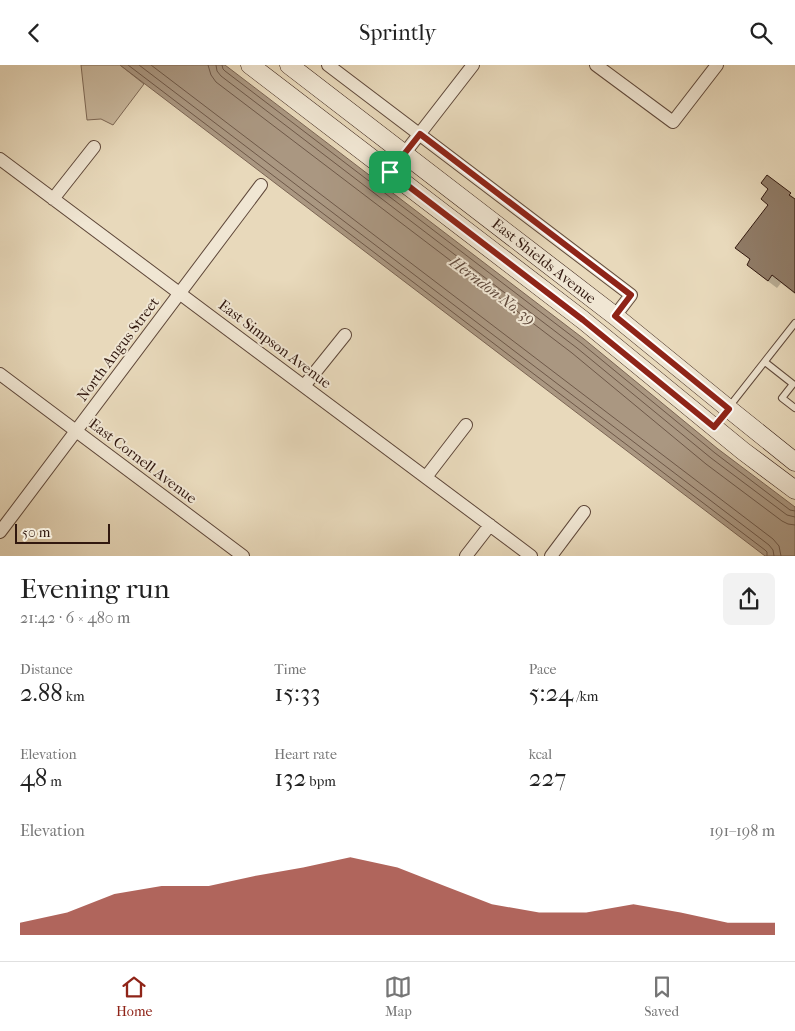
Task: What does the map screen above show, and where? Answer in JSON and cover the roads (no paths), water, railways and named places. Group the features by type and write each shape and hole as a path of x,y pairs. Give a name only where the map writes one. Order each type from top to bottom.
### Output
{"main road":[{"name":"East Shields Avenue","path":"250,65 583,320 714,427 795,490"},
{"name":"East Shields Avenue","path":"289,65 615,316 729,409 793,457"}],"street":[{"path":"328,65 631,295 615,316"},
{"path":"390,172 473,65"},
{"path":"596,65 673,123 717,65"},
{"path":"53,199 94,147"},
{"name":"East Simpson Avenue","path":"0,159 531,556"},
{"name":"North Angus Street","path":"0,532 261,185"},
{"path":"304,387 345,335"},
{"name":"East Cornell Avenue","path":"0,374 243,556"},
{"path":"426,477 466,425"},
{"path":"551,556 584,513"},
{"path":"466,556 490,525"}],"lane":[{"path":"714,427 795,323"},
{"path":"765,362 793,384 782,398 795,408"}],"water":[{"name":"Herndon No. 39","path":"120,65 225,65 584,339 718,449 795,507 795,556 765,556"}]}
